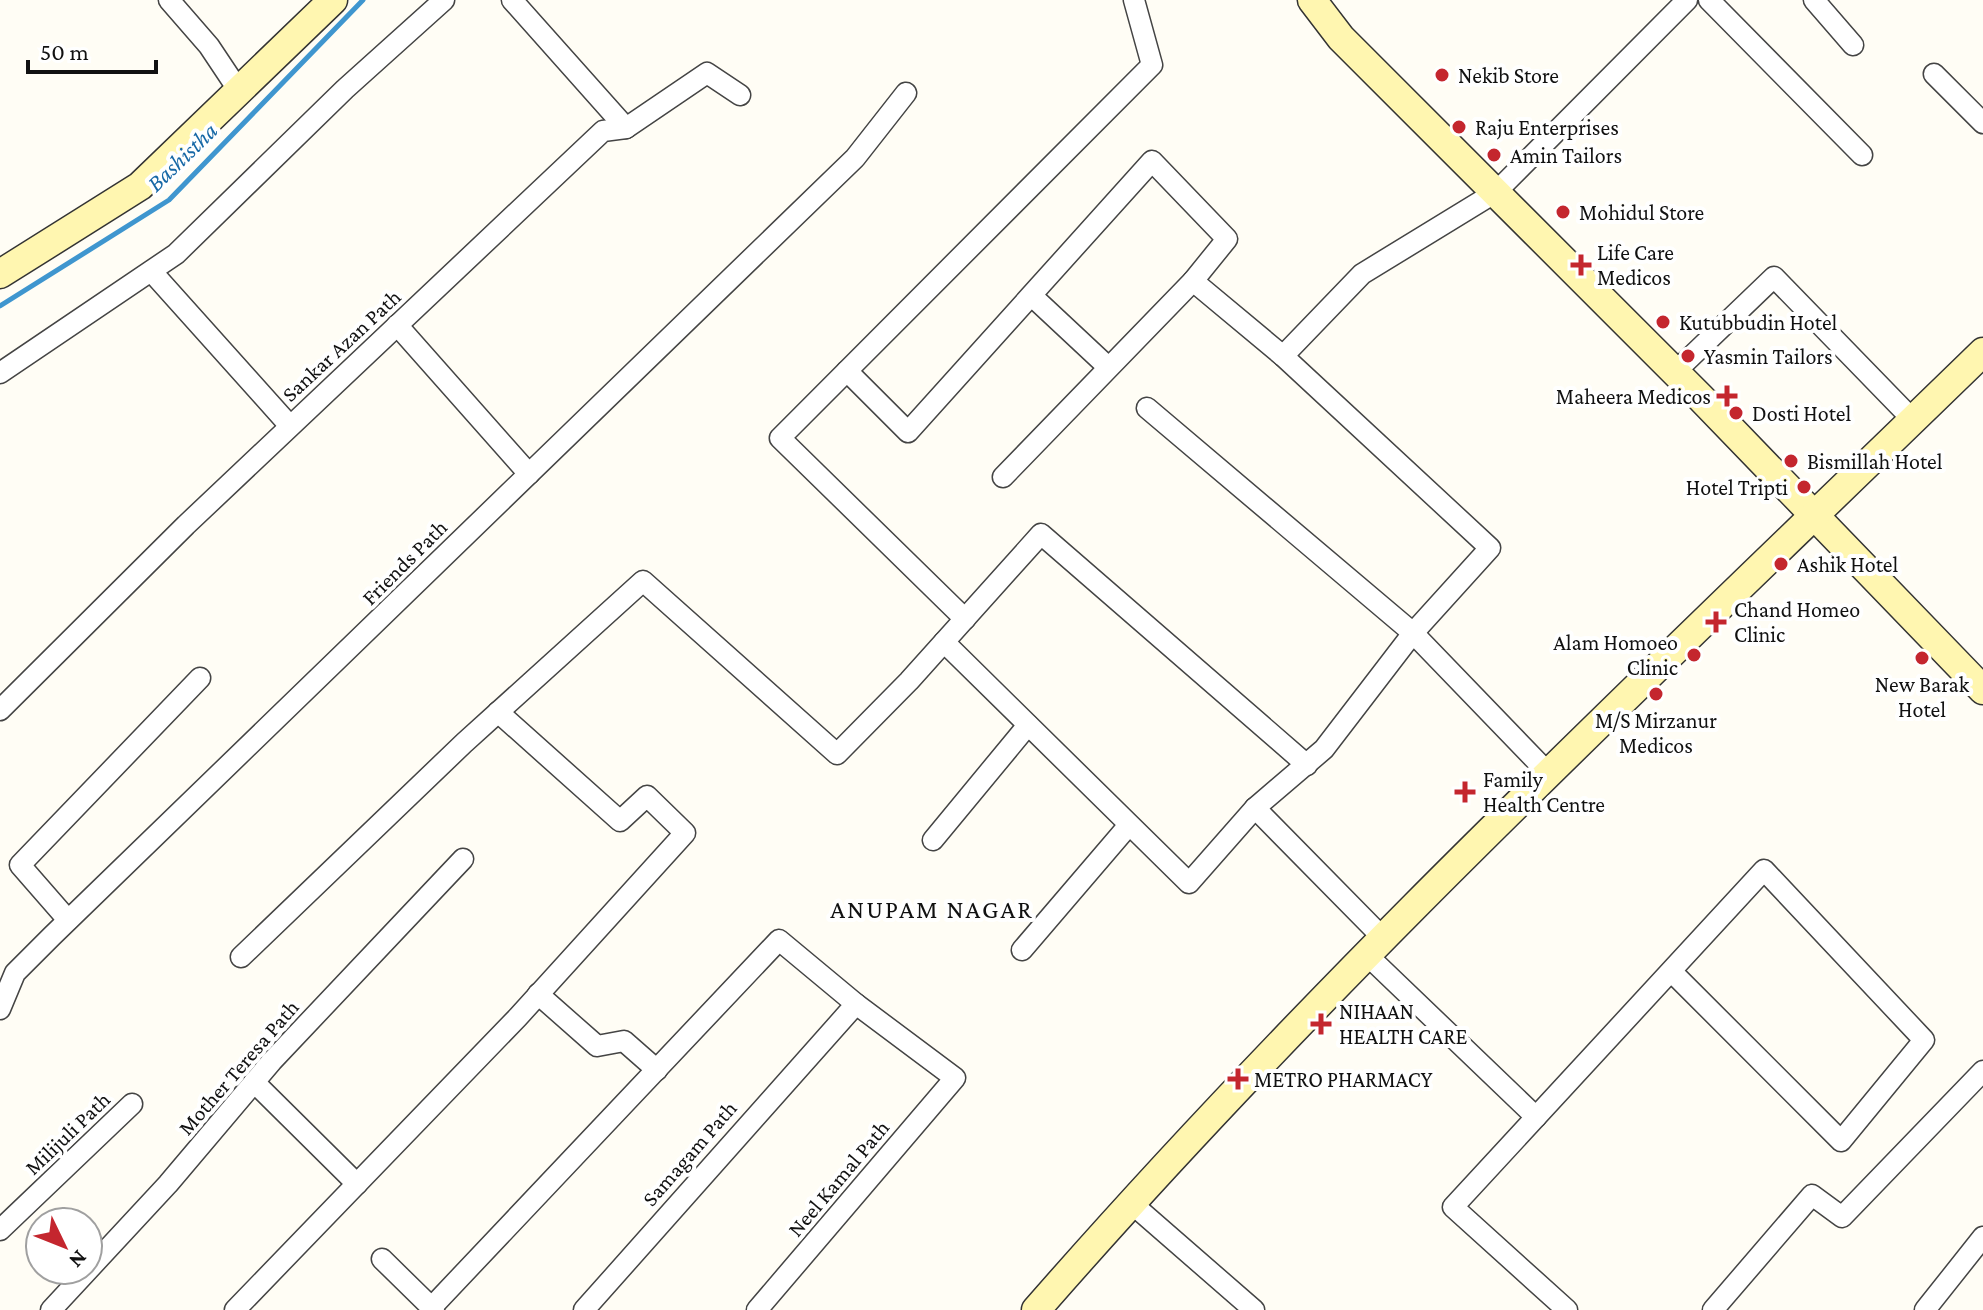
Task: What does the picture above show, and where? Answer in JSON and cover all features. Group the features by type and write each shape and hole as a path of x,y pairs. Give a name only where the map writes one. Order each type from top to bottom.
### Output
{"street":[{"path":"169,0 209,46 239,91"},
{"path":"1,270 140,186 333,0"},
{"path":"0,373 176,254 345,89 444,0"},
{"path":"512,0 626,128"},
{"path":"965,619 780,438 1152,65 1134,0"},
{"path":"1312,0 1341,38 1675,372 1983,690"},
{"path":"1283,356 1362,274 1496,192 1687,0"},
{"path":"1709,0 1862,155"},
{"path":"1814,0 1853,45"},
{"name":"Sankar Azan Path","path":"0,710 290,426 603,131 626,128 707,73 740,95"},
{"path":"1934,74 1983,123"},
{"name":"Friends Path","path":"0,1009 15,973 855,158 906,93"},
{"path":"847,371 908,432 1152,161 1227,239 1193,281 1003,477"},
{"path":"152,272 290,426"},
{"path":"1675,372 1774,277 1913,420"},
{"path":"944,642 1189,883 1255,808 1324,749 1413,633 1490,548 1283,356 1193,281"},
{"path":"1032,296 1108,367"},
{"path":"397,325 529,474"},
{"path":"1036,1310 1130,1202 1375,946 1983,352"},
{"path":"1147,408 1413,633 1550,775"},
{"path":"241,957 498,712 643,581 837,754 1041,534 1307,765"},
{"path":"68,920 20,865 200,678"},
{"path":"235,1310 538,994 685,833 647,796 620,821 498,712"},
{"path":"933,840 1028,725"},
{"path":"1255,808 1375,946 1536,1117"},
{"path":"1022,950 1129,825"},
{"name":"Mother Teresa Path","path":"51,1310 168,1184 254,1082 463,859"},
{"path":"1567,1310 1453,1207 1764,870 1924,1040 1841,1141 1671,971"},
{"path":"382,1259 432,1309 779,940 856,1004"},
{"path":"538,994 597,1046 624,1041 657,1070"},
{"name":"Samagam Path","path":"584,1310 831,1028 856,1004"},
{"name":"Neel Kamal Path","path":"757,1310 955,1078 856,1004"},
{"path":"1713,1310 1812,1195 1842,1217 1983,1071"},
{"path":"254,1082 357,1184"},
{"name":"Milijuli Path","path":"0,1230 132,1104"},
{"path":"1130,1202 1254,1310"},
{"path":"1925,1310 1983,1237"}],"waterway":[{"name":"Bashistha","path":"0,306 169,200 363,0"}],"place":[{"name":"Nekib Store","path":"1442,75"},
{"name":"Raju Enterprises","path":"1459,127"},
{"name":"Amin Tailors","path":"1494,155"},
{"name":"Mohidul Store","path":"1563,212"},
{"name":"Life Care Medicos","path":"1581,265"},
{"name":"Kutubbudin Hotel","path":"1663,322"},
{"name":"Yasmin Tailors","path":"1688,356"},
{"name":"Maheera Medicos","path":"1727,396"},
{"name":"Dosti Hotel","path":"1736,413"},
{"name":"Bismillah Hotel","path":"1791,461"},
{"name":"Hotel Tripti","path":"1804,487"},
{"name":"Ashik Hotel","path":"1781,564"},
{"name":"Chand Homeo Clinic","path":"1716,622"},
{"name":"Alam Homoeo Clinic","path":"1694,655"},
{"name":"New Barak Hotel","path":"1922,658"},
{"name":"M/S Mirzanur Medicos","path":"1656,694"},
{"name":"Family Health Centre","path":"1465,792"},
{"name":"NIHAAN HEALTH CARE","path":"1321,1024"},
{"name":"METRO PHARMACY","path":"1238,1079"}],"district":[{"name":"ANUPAM NAGAR","path":"932,909"}]}
